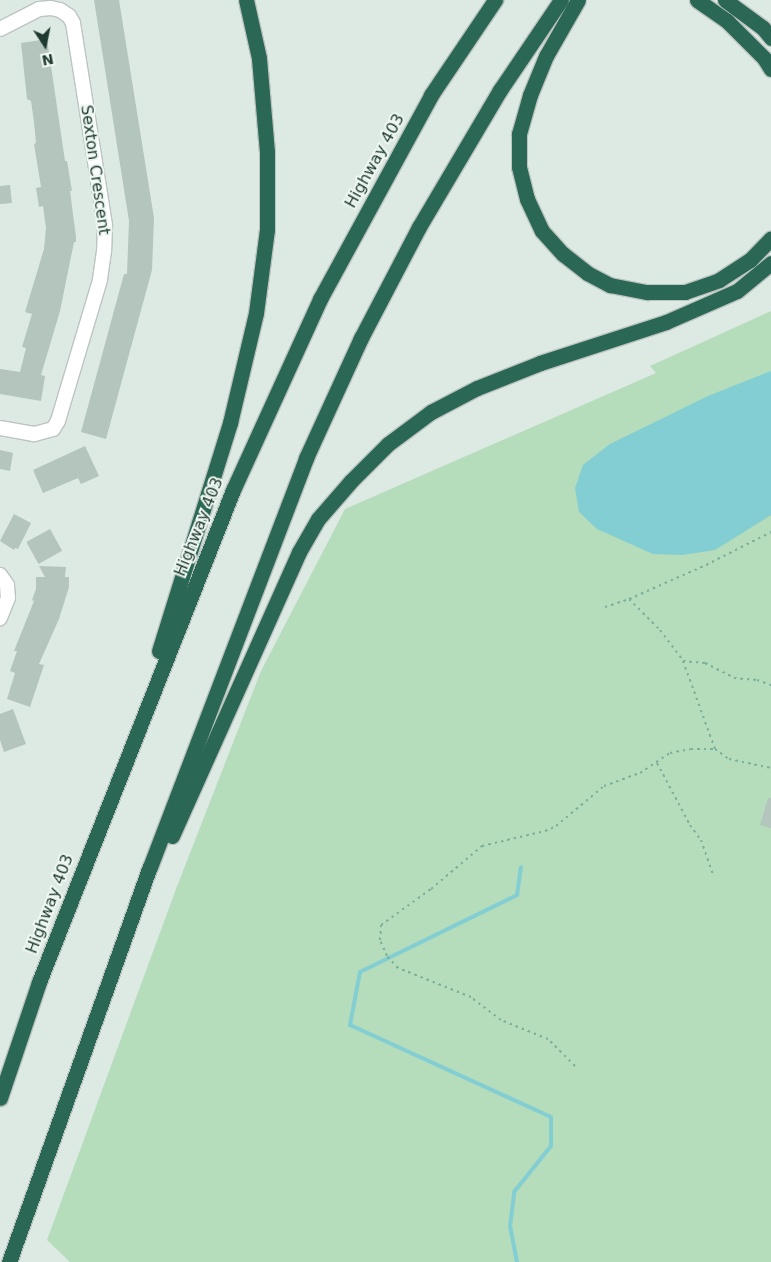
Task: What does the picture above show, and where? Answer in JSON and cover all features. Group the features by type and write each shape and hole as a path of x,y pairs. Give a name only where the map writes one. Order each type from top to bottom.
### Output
{"highway":[{"path":"135,736 230,423 256,313 267,230 267,152 259,58 246,0"},
{"name":"Highway 403","path":"0,1098 39,982 233,490 320,299 431,95 496,0"},
{"path":"8,1262 150,867 306,458 361,338 419,228 500,90 561,0"},
{"path":"578,0 546,56 530,95 519,134 519,168 527,199 542,231 563,254 587,273 610,285 647,292 685,292 719,280 750,260 771,238"},
{"path":"697,0 726,21 764,58 771,69"},
{"path":"725,0 763,28 771,38"},
{"path":"121,949 299,552 318,519 350,480 388,444 431,412 477,388 540,363 675,318 737,291 771,263"}],"street":[{"name":"Sexton Crescent","path":"0,29 40,9 51,8 60,10 69,16 73,23 105,226 100,280 58,421 53,429 34,434 0,428"},
{"path":"0,574 7,585 8,598 0,618"}],"path":[{"path":"604,607 630,599 706,565 771,532"},
{"path":"630,599 660,630 683,661 714,749"},
{"path":"683,661 705,663 734,678 771,685"},
{"path":"575,1066 548,1039 501,1020 472,997 398,968 386,956 380,940 380,929 386,920 431,889 482,846 545,831 561,822 604,786 640,773 670,753 680,750 714,749 729,759 771,768"},
{"path":"656,763 690,825 702,840 713,874"}],"green space":[{"path":"771,311 771,1262 70,1262 47,1240 176,889 261,671 345,509 656,373 650,366"}],"water":[{"path":"771,371 771,515 715,550 682,555 653,554 597,529 579,512 575,488 583,465 610,444 708,396"}],"building":[{"path":"94,0 119,0 154,218 152,270 106,439 81,432 124,274 127,274 129,221"},
{"path":"47,39 65,161 67,161 72,191 70,191 76,242 74,242 60,311 41,375 45,376 41,401 0,394 0,369 20,372 26,348 22,347 32,314 25,312 44,249 46,228 43,206 39,207 36,188 41,187 34,144 36,143 34,122 31,101 27,99 21,43"},
{"path":"10,185 12,203 0,204 0,186"},
{"path":"85,446 99,476 81,484 78,478 43,493 33,470"},
{"path":"0,450 13,453 10,471 0,469"},
{"path":"14,514 31,523 18,549 15,548 14,550 0,541"},
{"path":"50,529 62,551 39,564 26,542"},
{"path":"39,566 66,567 65,577 69,577 69,587 59,619 39,664 44,665 30,707 7,699 15,673 10,671 17,651 14,651 34,601 32,600 36,589 36,577 45,577"},
{"path":"13,709 26,744 4,752 0,740 0,714"},
{"path":"768,798 771,798 771,828 760,825"}],"waterway":[{"path":"517,1262 510,1227 514,1192 551,1146 551,1117 350,1025 360,972 517,895 521,867"}]}
